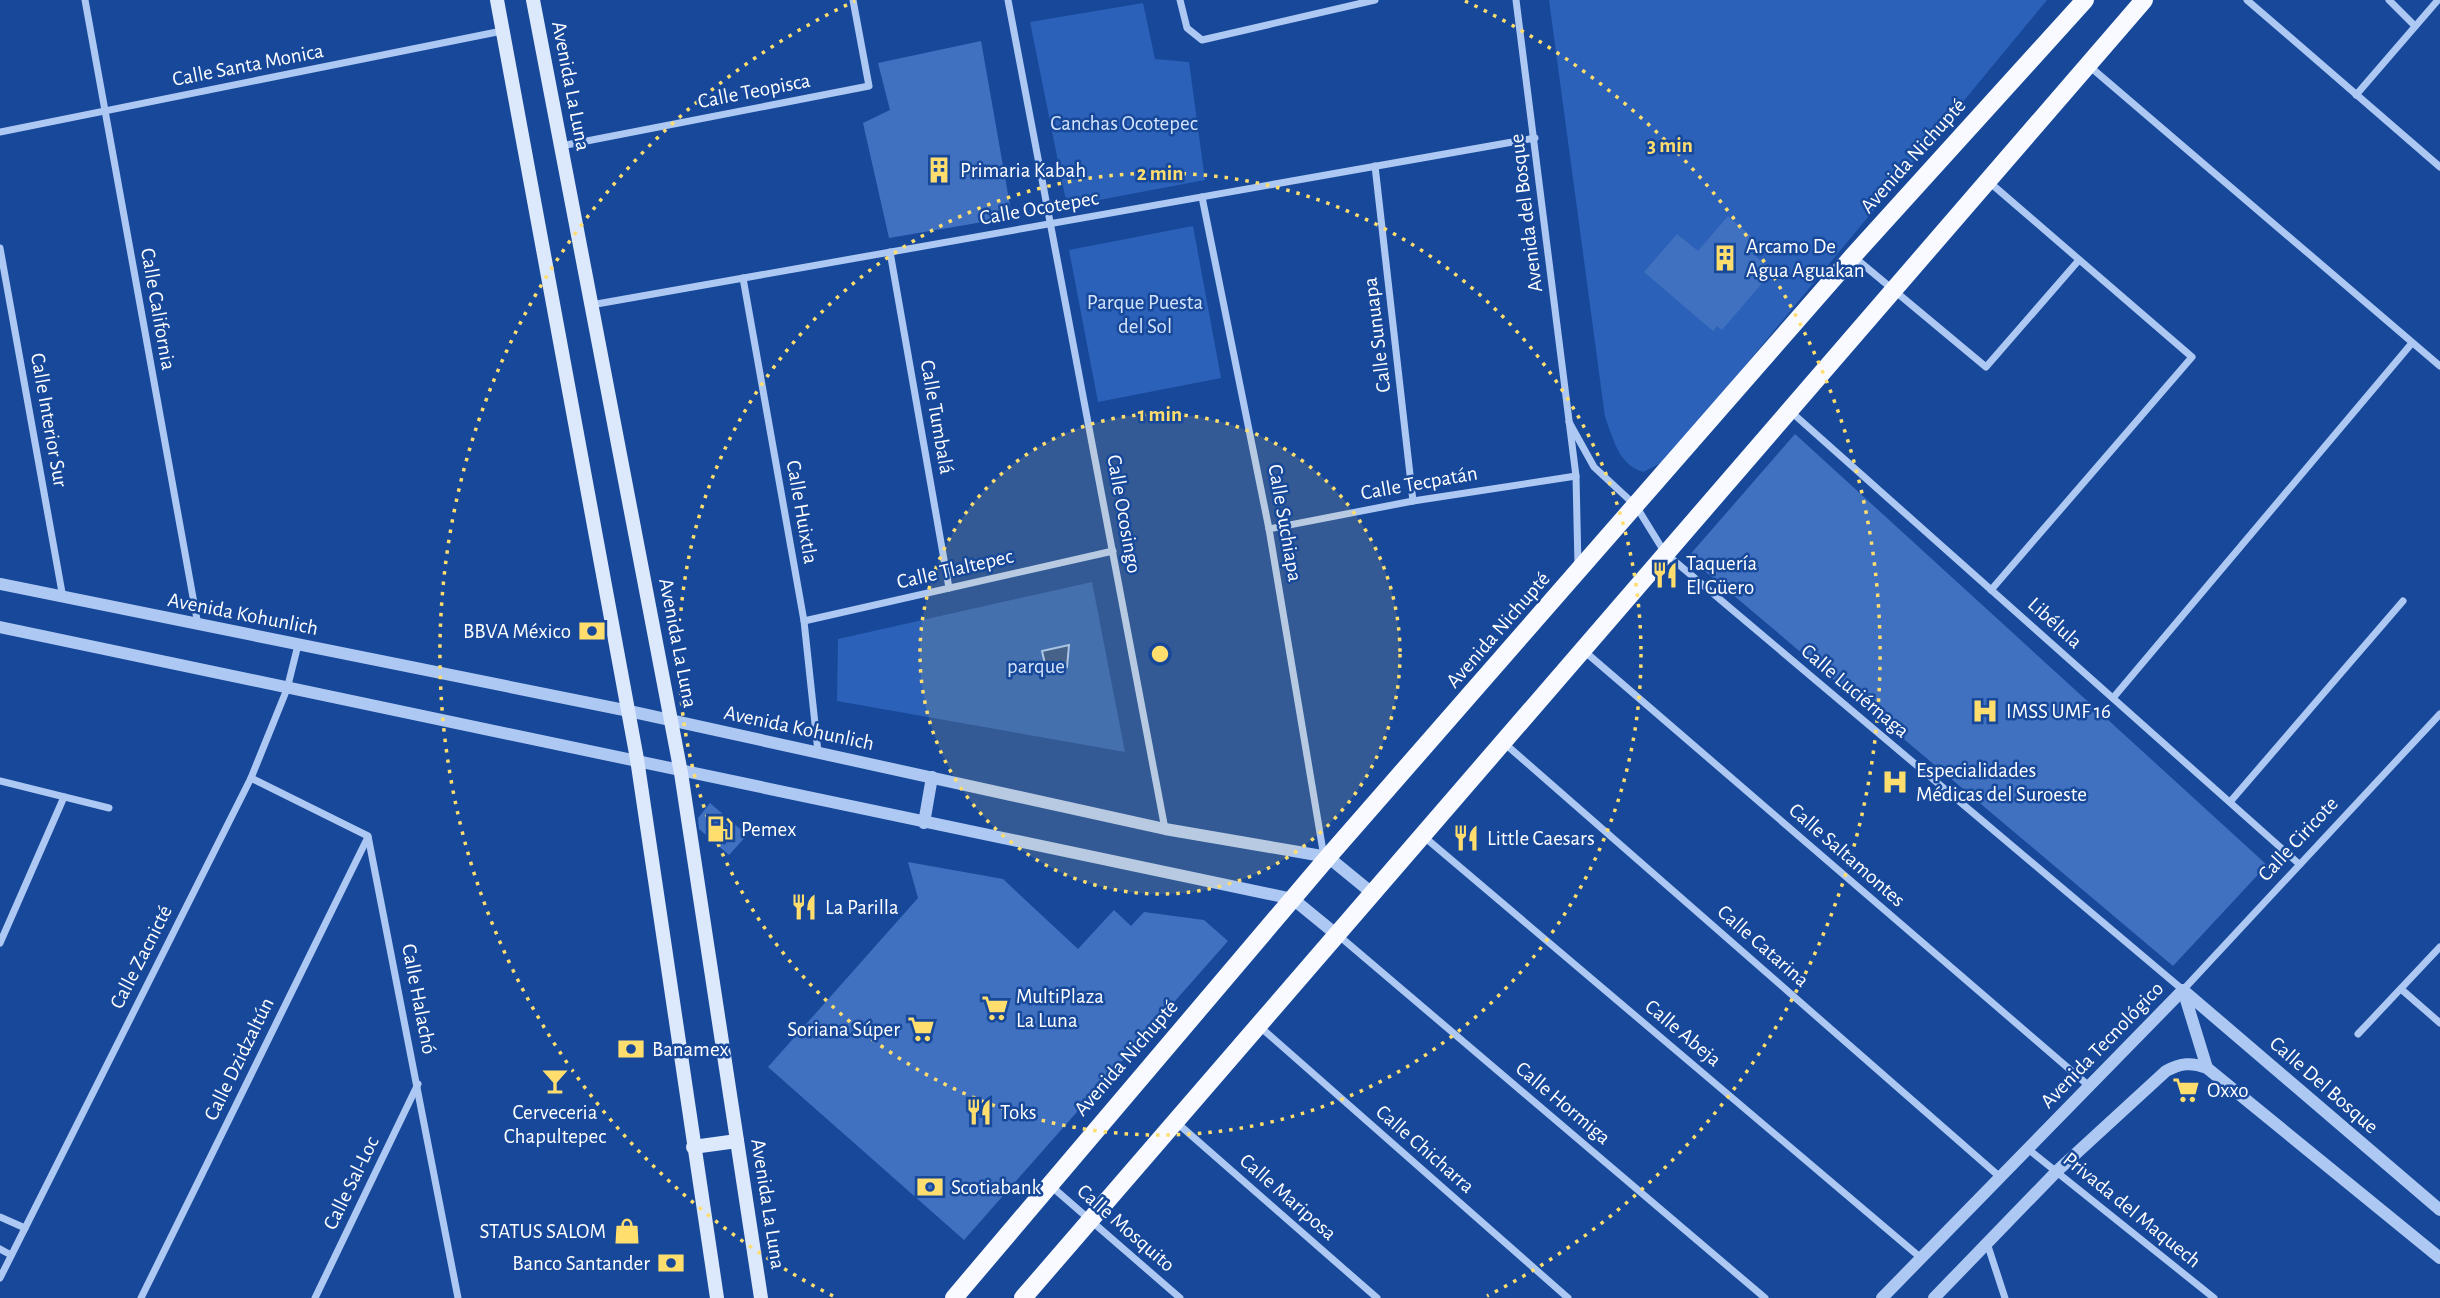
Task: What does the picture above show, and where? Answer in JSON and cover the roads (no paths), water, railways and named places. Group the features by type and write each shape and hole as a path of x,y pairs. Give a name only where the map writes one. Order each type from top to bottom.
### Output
{"main road":[{"path":"497,0 637,759 693,1147 718,1298"},
{"name":"Avenida La Luna","path":"533,0 681,773 761,1298"},
{"name":"Avenida Nichupté","path":"954,1298 1326,857 1578,573 1853,256 2085,0"},
{"path":"1023,1298 2144,0"},
{"path":"693,1147 737,1142"}],"street":[{"name":"Calle California","path":"85,0 198,625"},
{"name":"Calle Teopisca","path":"561,146 869,86 853,0"},
{"name":"Calle Ocosingo","path":"1008,0 1053,223 1165,829"},
{"path":"1180,0 1187,28 1202,40 1375,0"},
{"name":"Avenida del Bosque","path":"1517,0 1576,476 1578,573"},
{"path":"2247,0 2440,167"},
{"path":"2389,0 2415,26"},
{"path":"2356,95 2438,0"},
{"name":"Calle Santa Monica","path":"0,132 503,31"},
{"path":"2087,64 2440,366"},
{"name":"Calle Ocotepec","path":"591,305 1535,138"},
{"name":"Calle Sunuapa","path":"1375,166 1413,501"},
{"path":"1987,181 2192,357 1991,590"},
{"name":"Calle Suchiapa","path":"1202,197 1269,529 1326,857"},
{"name":"Calle Interior Sur","path":"0,248 63,597"},
{"name":"Calle Tumbalá","path":"890,252 949,588"},
{"path":"1853,256 1986,367 2079,260"},
{"name":"Calle Huixtla","path":"743,278 804,621 818,752"},
{"path":"2113,698 2412,343"},
{"name":"Libélula","path":"1789,410 2298,863"},
{"name":"Avenida del Bosque","path":"1569,422 1594,467 1612,488 1636,506 1665,553"},
{"name":"Calle Tecpatán","path":"1269,529 1413,501 1576,476"},
{"name":"Calle Tlaltepec","path":"804,621 1113,551"},
{"name":"Calle Luciérnaga","path":"1665,553 2183,990"},
{"name":"Avenida Kohunlich","path":"0,584 671,720 1165,829 1326,857 1372,893"},
{"path":"2230,802 2403,601"},
{"path":"0,627 286,689 637,759 681,773 1293,899 1338,935"},
{"name":"Calle Zacnicté","path":"0,1278 251,778 286,689 298,645"},
{"name":"Calle Saltamontes","path":"1583,649 2089,1086"},
{"name":"Calle Ciricote","path":"2183,990 2298,863 2440,714"},
{"name":"Calle Catarina","path":"1503,742 2000,1177"},
{"path":"924,823 932,777"},
{"path":"251,778 368,836"},
{"path":"0,781 109,808"},
{"path":"0,943 64,797"},
{"name":"Calle Abeja","path":"1422,835 1921,1258"},
{"name":"Calle Halachó","path":"368,836 458,1298"},
{"name":"Calle Dzidzaltún","path":"141,1298 368,836"},
{"name":"Calle Hormiga","path":"1338,935 1765,1298"},
{"path":"2358,1034 2440,947"},
{"path":"2401,989 2440,1023"},
{"name":"Avenida Tecnológico","path":"1882,1298 2183,990 2207,1068"},
{"name":"Calle Del Bosque","path":"2183,990 2440,1210"},
{"name":"Calle Chicharra","path":"1258,1026 1568,1298"},
{"path":"1934,1298 2057,1171 2166,1071 2194,1063 2207,1068 2440,1258"},
{"name":"Calle Sal-Loc","path":"315,1298 418,1083"},
{"name":"Calle Mariposa","path":"1175,1122 1377,1298"},
{"name":"Privada del Maquech","path":"2028,1149 2214,1298"},
{"name":"Calle Mosquito","path":"1048,1184 1180,1298"},
{"path":"0,1217 25,1228"},
{"path":"1987,1243 2005,1298"},
{"path":"0,1249 11,1255"}],"place":[{"name":"Primaria Kabah","path":"939,170"},
{"name":"Arcamo De Agua Aguakan","path":"1725,258"},
{"name":"Taquería El Güero","path":"1665,575"},
{"name":"BBVA México","path":"592,631"},
{"name":"IMSS UMF 16","path":"1985,711"},
{"name":"Especialidades Médicas del Suroeste","path":"1895,782"},
{"name":"Pemex","path":"720,829"},
{"name":"Little Caesars","path":"1466,838"},
{"name":"La Parilla","path":"804,907"},
{"name":"MultiPlaza La Luna","path":"995,1008"},
{"name":"Soriana Súper","path":"921,1029"},
{"name":"Banamex","path":"631,1049"},
{"name":"Cerveceria Chapultepec","path":"555,1081"},
{"name":"Oxxo","path":"2186,1090"},
{"name":"Toks","path":"979,1112"},
{"name":"Scotiabank","path":"930,1187"},
{"name":"STATUS SALOM","path":"627,1231"},
{"name":"Banco Santander","path":"671,1263"}],"park label":[{"name":"Canchas Ocotepec","path":"1124,123"},
{"name":"Parque Puesta del Sol","path":"1145,314"},
{"name":"parque","path":"1036,666"}]}
